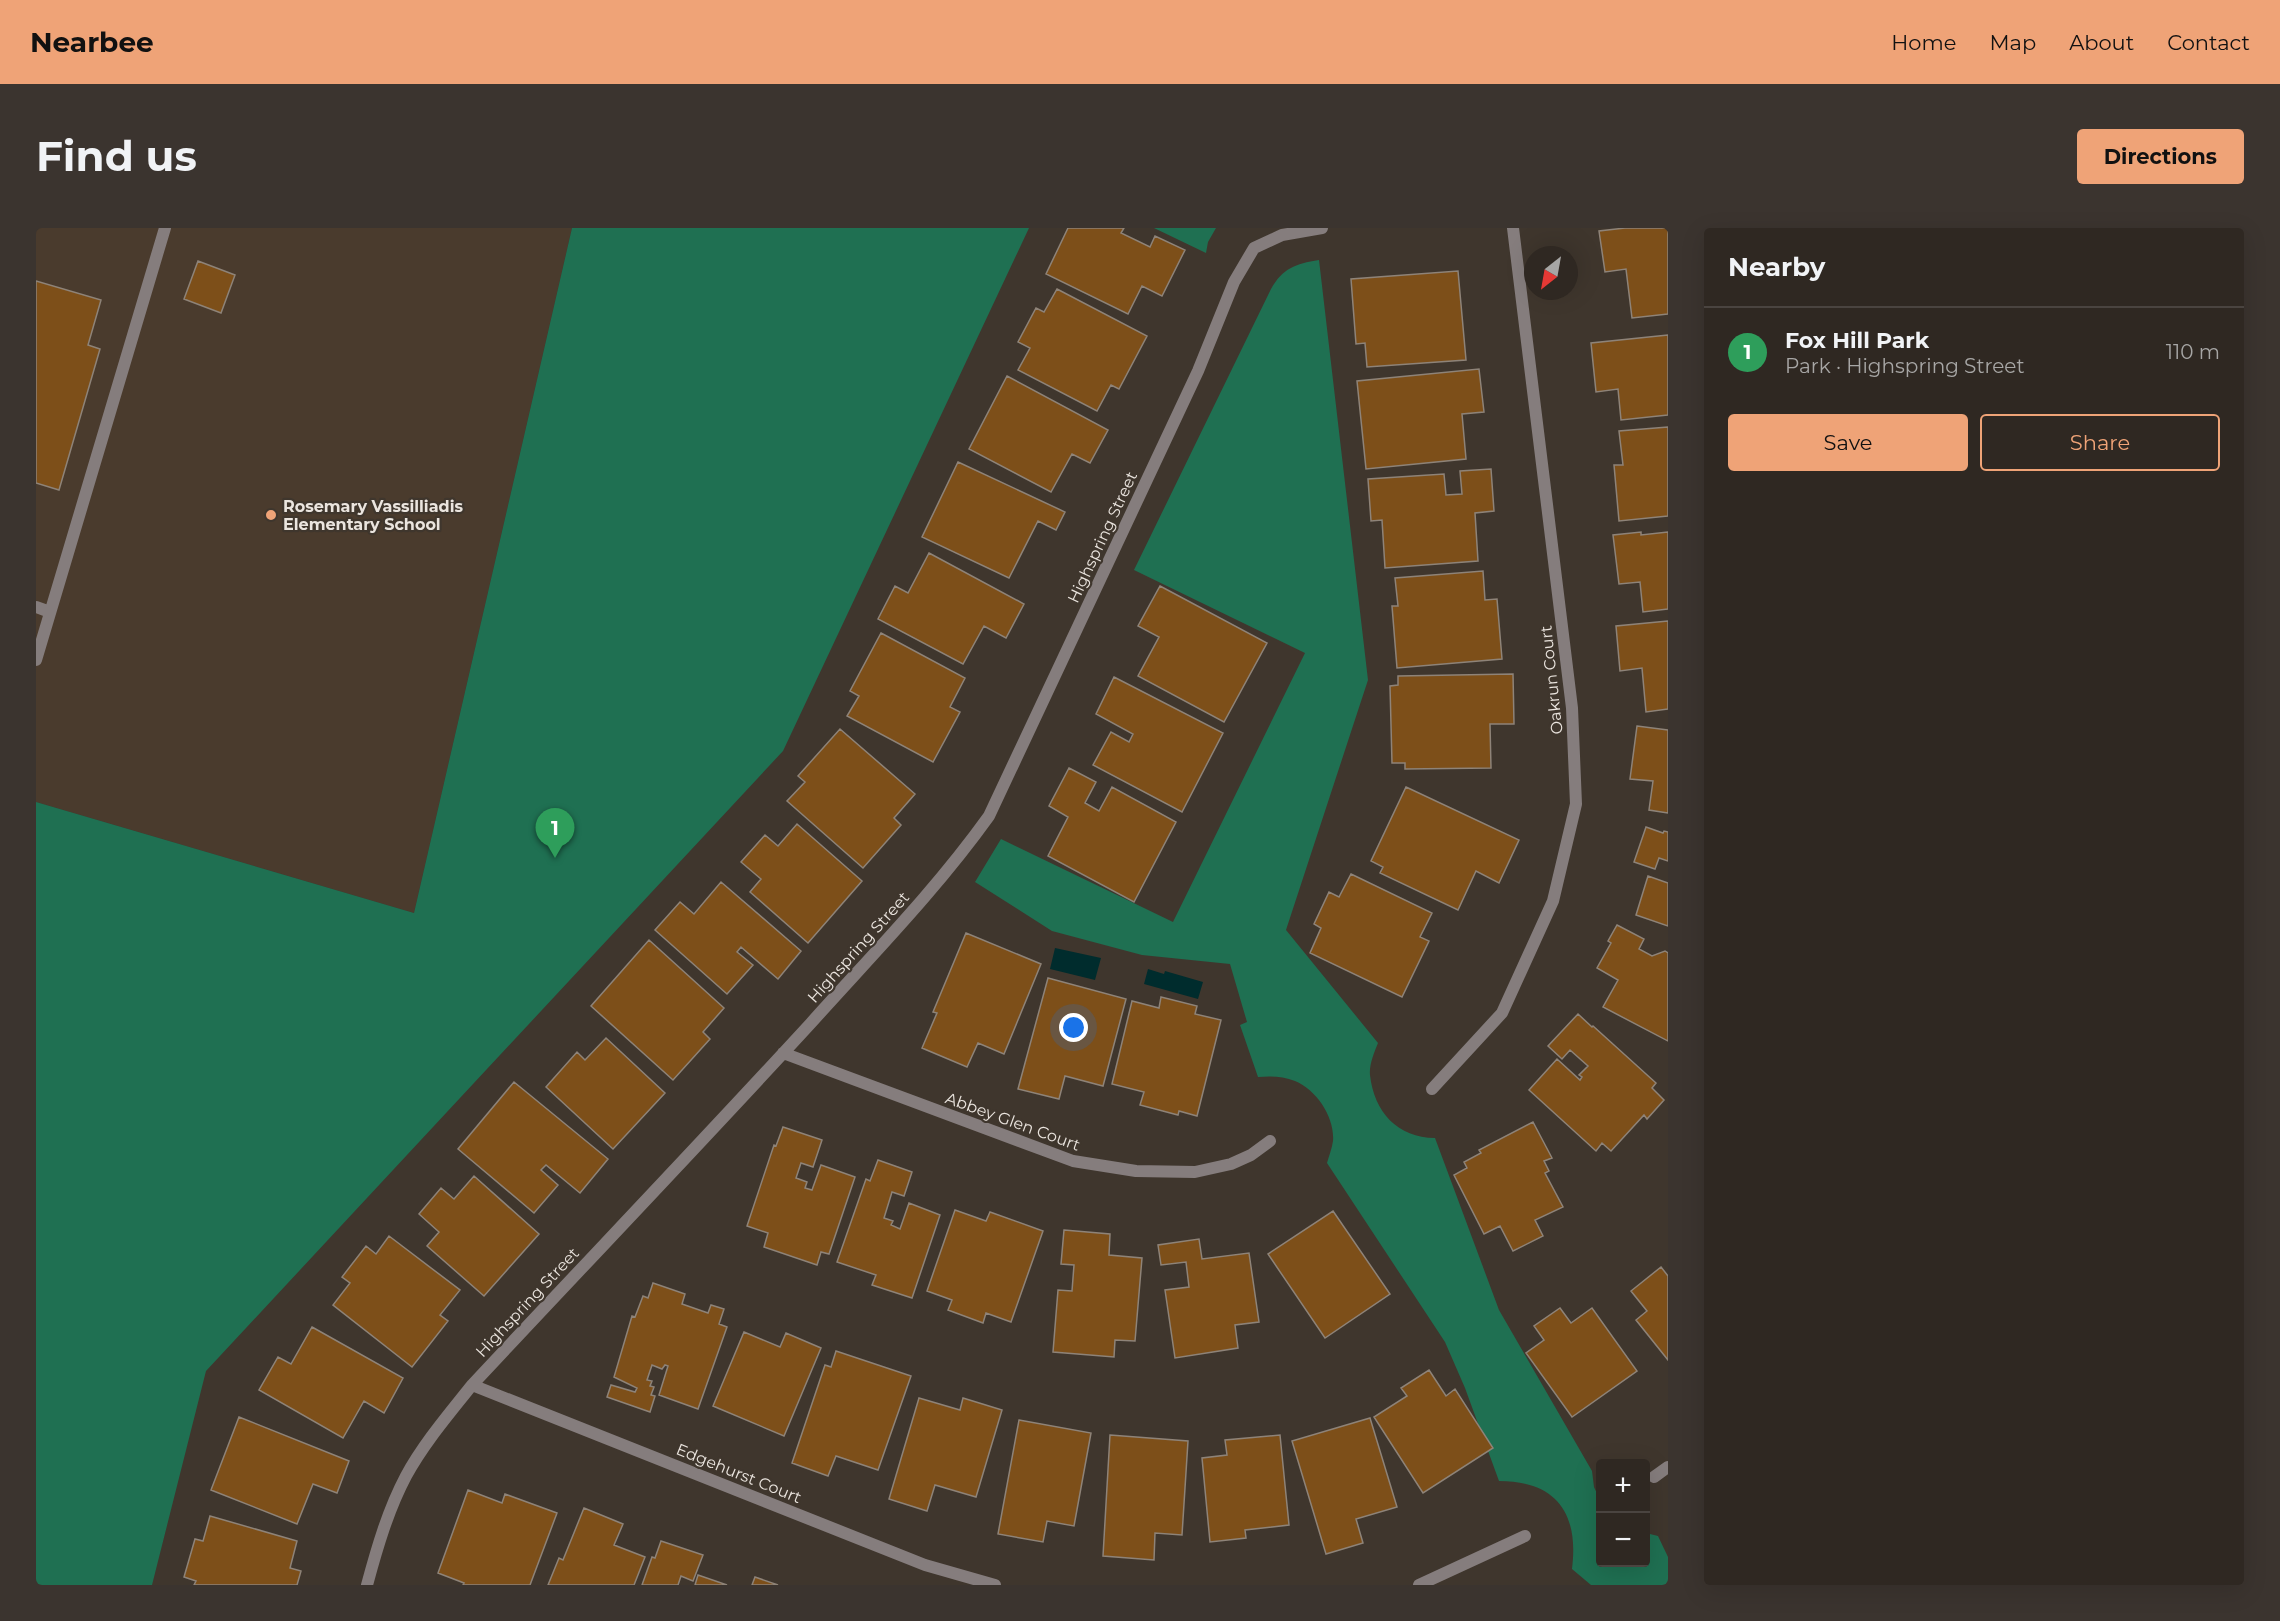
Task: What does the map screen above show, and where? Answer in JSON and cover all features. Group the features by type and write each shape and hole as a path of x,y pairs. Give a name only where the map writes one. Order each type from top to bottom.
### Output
{"street":[{"path":"36,660 165,228"},
{"name":"Highspring Street","path":"367,1585 378,1544 406,1476 432,1435 472,1385 783,1053 957,862 989,816 1198,370 1234,282 1254,249 1282,235 1322,228"},
{"name":"Oakrun Court","path":"1432,1089 1502,1013 1553,901 1576,804 1572,708 1513,228"},
{"path":"36,607 50,612"},
{"name":"Abbey Glen Court","path":"783,1053 1073,1161 1136,1171 1195,1172 1231,1164 1251,1155 1270,1141"},
{"name":"Edgehurst Court","path":"472,1385 925,1565 995,1585"},
{"path":"1654,1477 1668,1467"},
{"path":"1419,1585 1525,1536"}],"shaded area":[{"name":"Rosemary Vassilliadis Elementary School","path":"36,228 572,228 414,913 36,802"}],"green space":[{"path":"572,228 1029,228 783,751 206,1371 152,1585 36,1585 36,802 414,913"},
{"path":"1154,228 1216,228 1208,242 1206,253"},
{"path":"1319,260 1368,680 1286,930 1378,1043 1371,1063 1370,1075 1372,1088 1383,1111 1399,1128 1422,1137 1435,1138 1499,1310 1592,1471 1596,1491 1596,1567 1650,1567 1650,1534 1658,1536 1668,1557 1668,1585 1591,1585 1572,1569 1572,1532 1560,1504 1549,1494 1536,1487 1499,1481 1465,1388 1445,1342 1327,1163 1333,1144 1333,1132 1328,1114 1317,1098 1303,1085 1286,1078 1258,1077 1240,1025 1247,1022 1230,964 1142,955 1052,931 975,882 1001,839 1173,922 1305,653 1134,570 1271,289 1280,276 1290,268"}],"water":[{"path":"1055,948 1101,958 1095,980 1050,969"},
{"path":"1148,969 1164,974 1165,971 1203,982 1198,999 1144,984"}],"building":[{"path":"1068,228 1124,228 1121,233 1150,247 1155,236 1185,250 1162,296 1142,286 1128,314 1046,274"},
{"path":"1625,228 1668,228 1668,314 1632,318 1626,269 1605,272 1599,231"},
{"path":"198,261 235,275 221,313 184,299"},
{"path":"1458,271 1466,360 1367,367 1365,343 1356,344 1351,279"},
{"path":"36,281 101,300 88,345 100,349 59,490 36,483"},
{"path":"1057,289 1147,336 1119,389 1111,385 1097,411 1018,370 1030,348 1018,342 1036,308 1044,312"},
{"path":"1668,335 1668,415 1621,420 1618,389 1596,392 1591,343"},
{"path":"1479,369 1484,412 1462,414 1466,459 1366,469 1357,381"},
{"path":"1007,376 1108,430 1090,463 1072,454 1051,492 969,449"},
{"path":"1668,427 1668,516 1619,521 1614,465 1623,465 1619,431"},
{"path":"958,462 1065,512 1056,530 1038,521 1009,578 922,537"},
{"path":"1491,469 1494,511 1475,513 1478,561 1385,568 1382,520 1371,521 1368,479 1444,474 1446,495 1462,494 1460,471"},
{"path":"1641,532 1641,535 1668,532 1668,609 1643,612 1640,582 1619,584 1613,535"},
{"path":"929,553 1024,604 1006,638 984,626 963,664 878,619 895,586 908,593"},
{"path":"1483,571 1485,600 1497,599 1502,659 1397,668 1392,606 1398,606 1395,578"},
{"path":"1160,586 1267,643 1224,722 1138,676 1159,637 1138,626"},
{"path":"1668,621 1668,709 1646,712 1642,668 1620,671 1616,626"},
{"path":"881,633 965,678 950,707 960,712 933,762 847,716 859,696 850,691"},
{"path":"1513,674 1514,724 1490,724 1491,768 1405,769 1405,763 1392,763 1390,686 1398,685 1398,676"},
{"path":"1114,677 1223,733 1182,812 1093,765 1111,732 1129,742 1133,734 1096,714"},
{"path":"1637,726 1668,730 1668,813 1649,810 1653,781 1630,779"},
{"path":"840,729 915,794 894,818 901,825 863,868 787,801 805,782 798,776"},
{"path":"1069,768 1096,782 1085,803 1099,811 1112,787 1176,822 1134,902 1048,856 1068,817 1049,806"},
{"path":"1406,787 1519,840 1499,883 1476,871 1458,910 1380,873 1383,867 1371,861"},
{"path":"797,824 862,881 808,943 750,892 761,879 741,862 765,835 778,846"},
{"path":"1646,827 1663,833 1668,832 1668,861 1659,858 1655,869 1634,862"},
{"path":"1351,874 1432,913 1420,937 1429,941 1402,997 1310,953 1321,928 1314,924 1329,892 1339,897"},
{"path":"1648,876 1668,883 1668,926 1636,915"},
{"path":"721,882 801,951 778,979 741,947 737,952 753,965 727,994 655,930 680,902 694,914"},
{"path":"1617,925 1644,939 1639,949 1652,956 1665,951 1668,953 1668,1041 1603,1007 1618,980 1597,968 1611,943 1608,941"},
{"path":"966,933 1041,964 1004,1054 978,1043 967,1067 922,1048 937,1013 933,1012"},
{"path":"649,940 724,1008 703,1032 710,1039 673,1080 591,1006"},
{"path":"1048,978 1126,999 1103,1086 1065,1076 1059,1099 1018,1089"},
{"path":"1161,997 1197,1006 1195,1014 1221,1020 1197,1116 1179,1111 1178,1115 1140,1105 1144,1092 1112,1084 1132,1001 1159,1008"},
{"path":"1578,1014 1656,1083 1652,1088 1664,1100 1647,1119 1644,1115 1611,1151 1602,1143 1596,1151 1529,1090 1557,1059 1580,1080 1582,1077 1579,1075 1588,1066 1570,1050 1562,1059 1548,1046"},
{"path":"606,1038 665,1093 613,1149 546,1087 577,1052 585,1060"},
{"path":"514,1082 608,1159 580,1193 546,1165 541,1170 558,1185 534,1213 458,1149"},
{"path":"1533,1122 1552,1158 1544,1161 1549,1171 1545,1173 1563,1207 1535,1220 1543,1236 1513,1251 1500,1226 1484,1234 1454,1175 1467,1168 1464,1162 1481,1153 1479,1150"},
{"path":"783,1127 822,1140 813,1167 801,1163 796,1178 807,1182 805,1188 812,1190 821,1165 855,1177 829,1254 821,1252 817,1265 764,1247 768,1233 747,1226 774,1145 776,1146"},
{"path":"878,1160 912,1172 904,1196 892,1192 884,1218 893,1221 891,1225 900,1229 909,1203 940,1215 912,1298 872,1285 876,1275 837,1262 866,1179 870,1181"},
{"path":"474,1176 539,1234 484,1296 427,1246 439,1232 419,1214 441,1188 454,1199"},
{"path":"955,1210 986,1221 990,1212 1043,1231 1011,1322 986,1313 983,1323 948,1310 952,1300 927,1291"},
{"path":"1333,1211 1390,1294 1325,1338 1268,1254"},
{"path":"1064,1230 1110,1234 1109,1255 1142,1258 1135,1341 1115,1340 1114,1357 1053,1352 1058,1290 1072,1291 1074,1265 1061,1264"},
{"path":"389,1236 460,1290 440,1315 448,1321 412,1367 333,1305 350,1283 342,1277 366,1246 376,1254"},
{"path":"1199,1239 1202,1259 1249,1253 1259,1322 1235,1325 1238,1348 1175,1358 1165,1290 1189,1287 1186,1262 1161,1265 1158,1245"},
{"path":"1661,1267 1668,1276 1668,1360 1636,1320 1647,1311 1631,1291"},
{"path":"653,1283 685,1294 682,1304 708,1313 711,1305 724,1309 719,1324 727,1327 698,1409 659,1395 668,1366 665,1365 662,1369 652,1365 647,1380 652,1381 650,1386 654,1387 651,1395 655,1396 650,1412 607,1397 611,1385 635,1392 637,1388 614,1377 632,1316 635,1317 643,1296 648,1298"},
{"path":"1560,1308 1571,1323 1592,1308 1637,1371 1572,1417 1526,1353 1544,1340 1534,1326"},
{"path":"312,1327 403,1378 384,1413 364,1401 343,1438 259,1390 278,1357 291,1364"},
{"path":"744,1332 780,1347 786,1333 821,1348 784,1436 713,1406"},
{"path":"836,1351 911,1376 878,1470 836,1456 828,1476 792,1463 825,1365 831,1367"},
{"path":"1429,1370 1446,1396 1455,1389 1493,1448 1423,1493 1374,1417 1407,1396 1401,1388"},
{"path":"919,1398 960,1410 963,1398 1002,1410 976,1497 935,1485 927,1511 889,1499"},
{"path":"239,1417 349,1461 337,1493 313,1484 297,1524 211,1490"},
{"path":"1370,1418 1397,1507 1356,1519 1363,1543 1326,1554 1292,1441"},
{"path":"1019,1420 1091,1433 1074,1526 1047,1521 1043,1542 998,1534"},
{"path":"1110,1435 1188,1441 1182,1535 1155,1533 1154,1560 1103,1556"},
{"path":"1280,1435 1289,1525 1245,1530 1246,1538 1210,1542 1202,1458 1227,1455 1225,1440"},
{"path":"468,1490 502,1503 505,1494 557,1513 530,1585 463,1585 464,1583 438,1573"},
{"path":"584,1508 623,1524 614,1545 645,1557 634,1585 548,1585 559,1558 563,1560"},
{"path":"210,1516 297,1541 290,1568 301,1571 297,1585 194,1585 196,1581 184,1577 195,1539 203,1541"},
{"path":"661,1541 703,1555 693,1581 681,1576 678,1585 642,1585 652,1557 655,1558"},
{"path":"698,1575 727,1585 695,1585"},
{"path":"755,1577 778,1585 752,1585"}],"place":[{"name":"Rosemary Vassilliadis Elementary School","path":"271,515"},
{"name":"Fox Hill Park","path":"555,858"}]}
